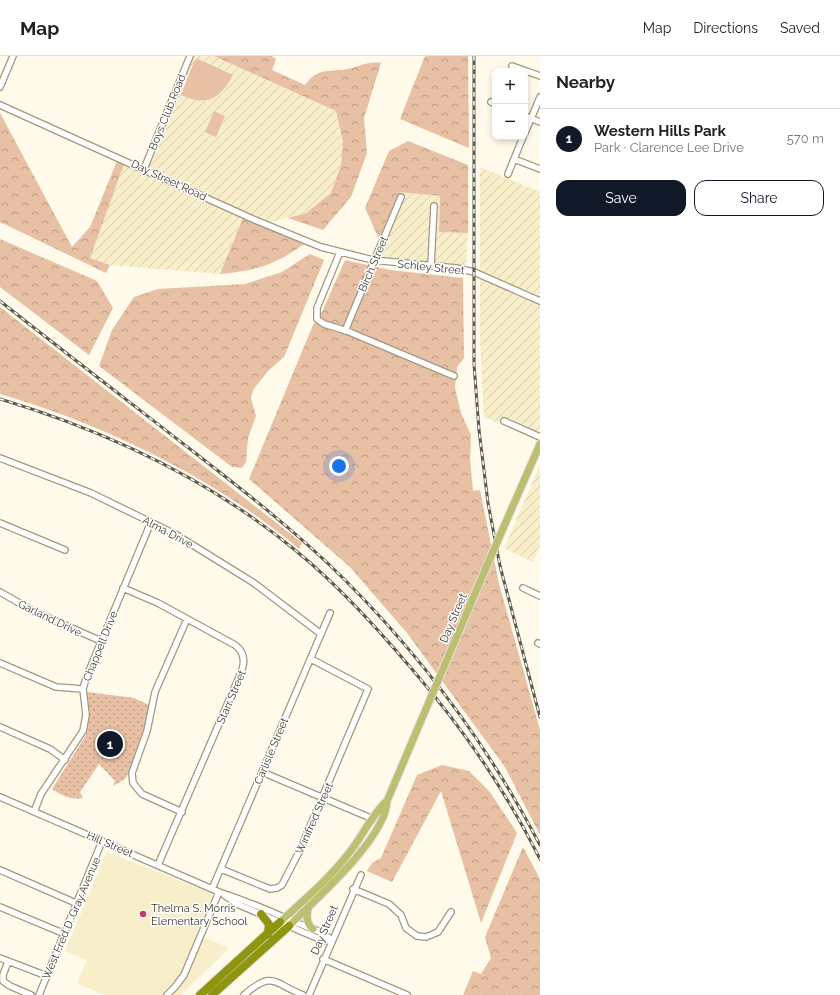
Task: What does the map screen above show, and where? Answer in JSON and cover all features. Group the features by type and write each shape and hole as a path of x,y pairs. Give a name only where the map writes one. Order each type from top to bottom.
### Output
{"highway":[{"path":"261,914 269,924 268,934"},
{"path":"200,995 282,920"},
{"path":"212,995 291,924"}],"main road":[{"name":"Day Street","path":"282,920 319,886 342,861 387,801 540,444"},
{"name":"Day Street","path":"291,924 337,880 361,851 380,823 387,809 387,801"},
{"path":"310,906 307,922 313,929"}],"street":[{"path":"0,87 13,56"},
{"name":"Boys Club Road","path":"144,169 190,56"},
{"path":"512,66 540,76"},
{"path":"528,126 540,96"},
{"name":"Day Street Road","path":"0,105 255,220 340,252"},
{"path":"528,117 540,122"},
{"path":"508,174 522,140"},
{"path":"514,159 540,168"},
{"name":"Birch Street","path":"345,331 401,197"},
{"path":"431,266 434,206"},
{"path":"340,252 317,308 317,319 324,324 345,331 454,376"},
{"name":"Schley Street","path":"340,252 374,260 474,272 540,301"},
{"path":"504,421 540,436"},
{"name":"Alma Drive","path":"0,458 66,482 151,522 235,570 321,634"},
{"name":"Chappell Drive","path":"34,812 41,794 65,760 85,726 86,716 83,689 101,641 151,522"},
{"path":"0,523 65,550"},
{"name":"Starr Street","path":"123,588 158,603 187,619 237,647 243,655 244,663 182,812 158,865"},
{"path":"523,588 540,596"},
{"name":"Garland Drive","path":"0,592 35,612 101,641"},
{"name":"Carlisle Street","path":"212,889 330,613"},
{"path":"182,812 142,794 133,783 132,773 147,731 155,692 187,619"},
{"name":"Winifred Street","path":"221,869 266,888 279,888 300,850 323,797 368,688 311,659"},
{"path":"0,663 56,687 83,689"},
{"path":"0,727 50,749 65,760"},
{"path":"262,772 373,819"},
{"name":"Hill Street","path":"0,797 219,892 240,898 324,942 332,940"},
{"name":"West Fred D. Gray Avenue","path":"39,995 78,904 102,841"},
{"path":"0,870 78,904"},
{"name":"Day Street","path":"309,995 353,889 361,875"},
{"path":"353,889 390,904 401,915 406,928 417,936 426,937 438,932 452,912"},
{"path":"167,995 184,975 219,892"},
{"name":"Hill Street","path":"219,892 237,904 261,914 282,920"},
{"path":"0,907 65,934"},
{"name":"Hill Street","path":"291,924 313,929 332,940"},
{"path":"0,958 47,976"},
{"path":"324,959 407,995"},
{"path":"8,962 3,981 31,995"},
{"path":"244,995 260,982 268,980 303,995"}],"shaded area":[{"path":"187,56 214,56 336,111 343,142 341,165 331,193 306,213 260,225 243,218 220,274 110,265 90,258 124,164 141,170"},
{"path":"480,167 540,192 540,441 484,417 480,342"},
{"path":"400,192 440,196 439,232 468,233 466,266 371,256"},
{"path":"540,465 540,546 533,562 504,548"},
{"name":"Thelma S. Morris Elementary School","path":"107,852 213,894 196,934 229,948 181,995 104,995 77,983 87,960 65,951"}],"green space":[{"path":"214,56 272,56 276,59 272,70 305,85 315,75 324,71 347,69 364,64 381,63 364,118 367,153 351,197 323,230 288,218 306,213 331,193 341,165 343,142 336,111"},
{"path":"425,56 468,56 469,148 400,119"},
{"path":"198,59 233,75 218,95 205,100 190,99 181,95 194,62"},
{"path":"214,111 225,116 216,137 205,132"},
{"path":"0,113 72,247 90,227 117,161 124,164 90,258 110,265 106,273 0,222"},
{"path":"408,141 468,165 468,233 439,232 440,196 400,192 379,239 365,208 389,151"},
{"path":"243,218 305,243 284,257 264,266 244,271 220,274"},
{"path":"0,239 97,281 113,308 89,355 0,287"},
{"path":"310,254 324,260 284,357 268,371 253,390 251,398 256,416 248,438 246,462 242,468 232,467 99,366 112,330 134,297 158,289 245,284 282,272"},
{"path":"345,260 390,270 463,278 464,358 457,367 455,388 461,413 471,435 470,459 473,491 480,490 499,584 540,730 540,835 505,767 407,633 350,567 249,479 313,325 322,312"},
{"path":"0,307 302,543 299,549 267,523 232,499 157,456 79,421 39,406 0,394"},
{"path":"87,692 134,698 149,705 145,731 125,779 113,786 115,781 99,764 80,792 83,798 70,798 52,789 86,735 90,713"},
{"path":"442,765 469,771 490,792 517,833 481,923 441,791 392,882 367,871 372,863 381,858 417,775"},
{"path":"523,847 540,879 540,995 463,995 473,971 481,974 491,958 485,937"}],"railway":[{"path":"474,56 474,364 479,430 488,503 500,566 540,717"},
{"path":"0,301 250,496 308,545 345,580 374,610 428,672 453,705 499,773 540,845"},
{"path":"0,399 79,426 117,442 192,479 262,524 311,563 370,621 448,713 482,759 512,808 540,859"}],"place":[{"name":"Western Hills Park","path":"110,744"},
{"name":"Thelma S. Morris Elementary School","path":"143,914"}]}
